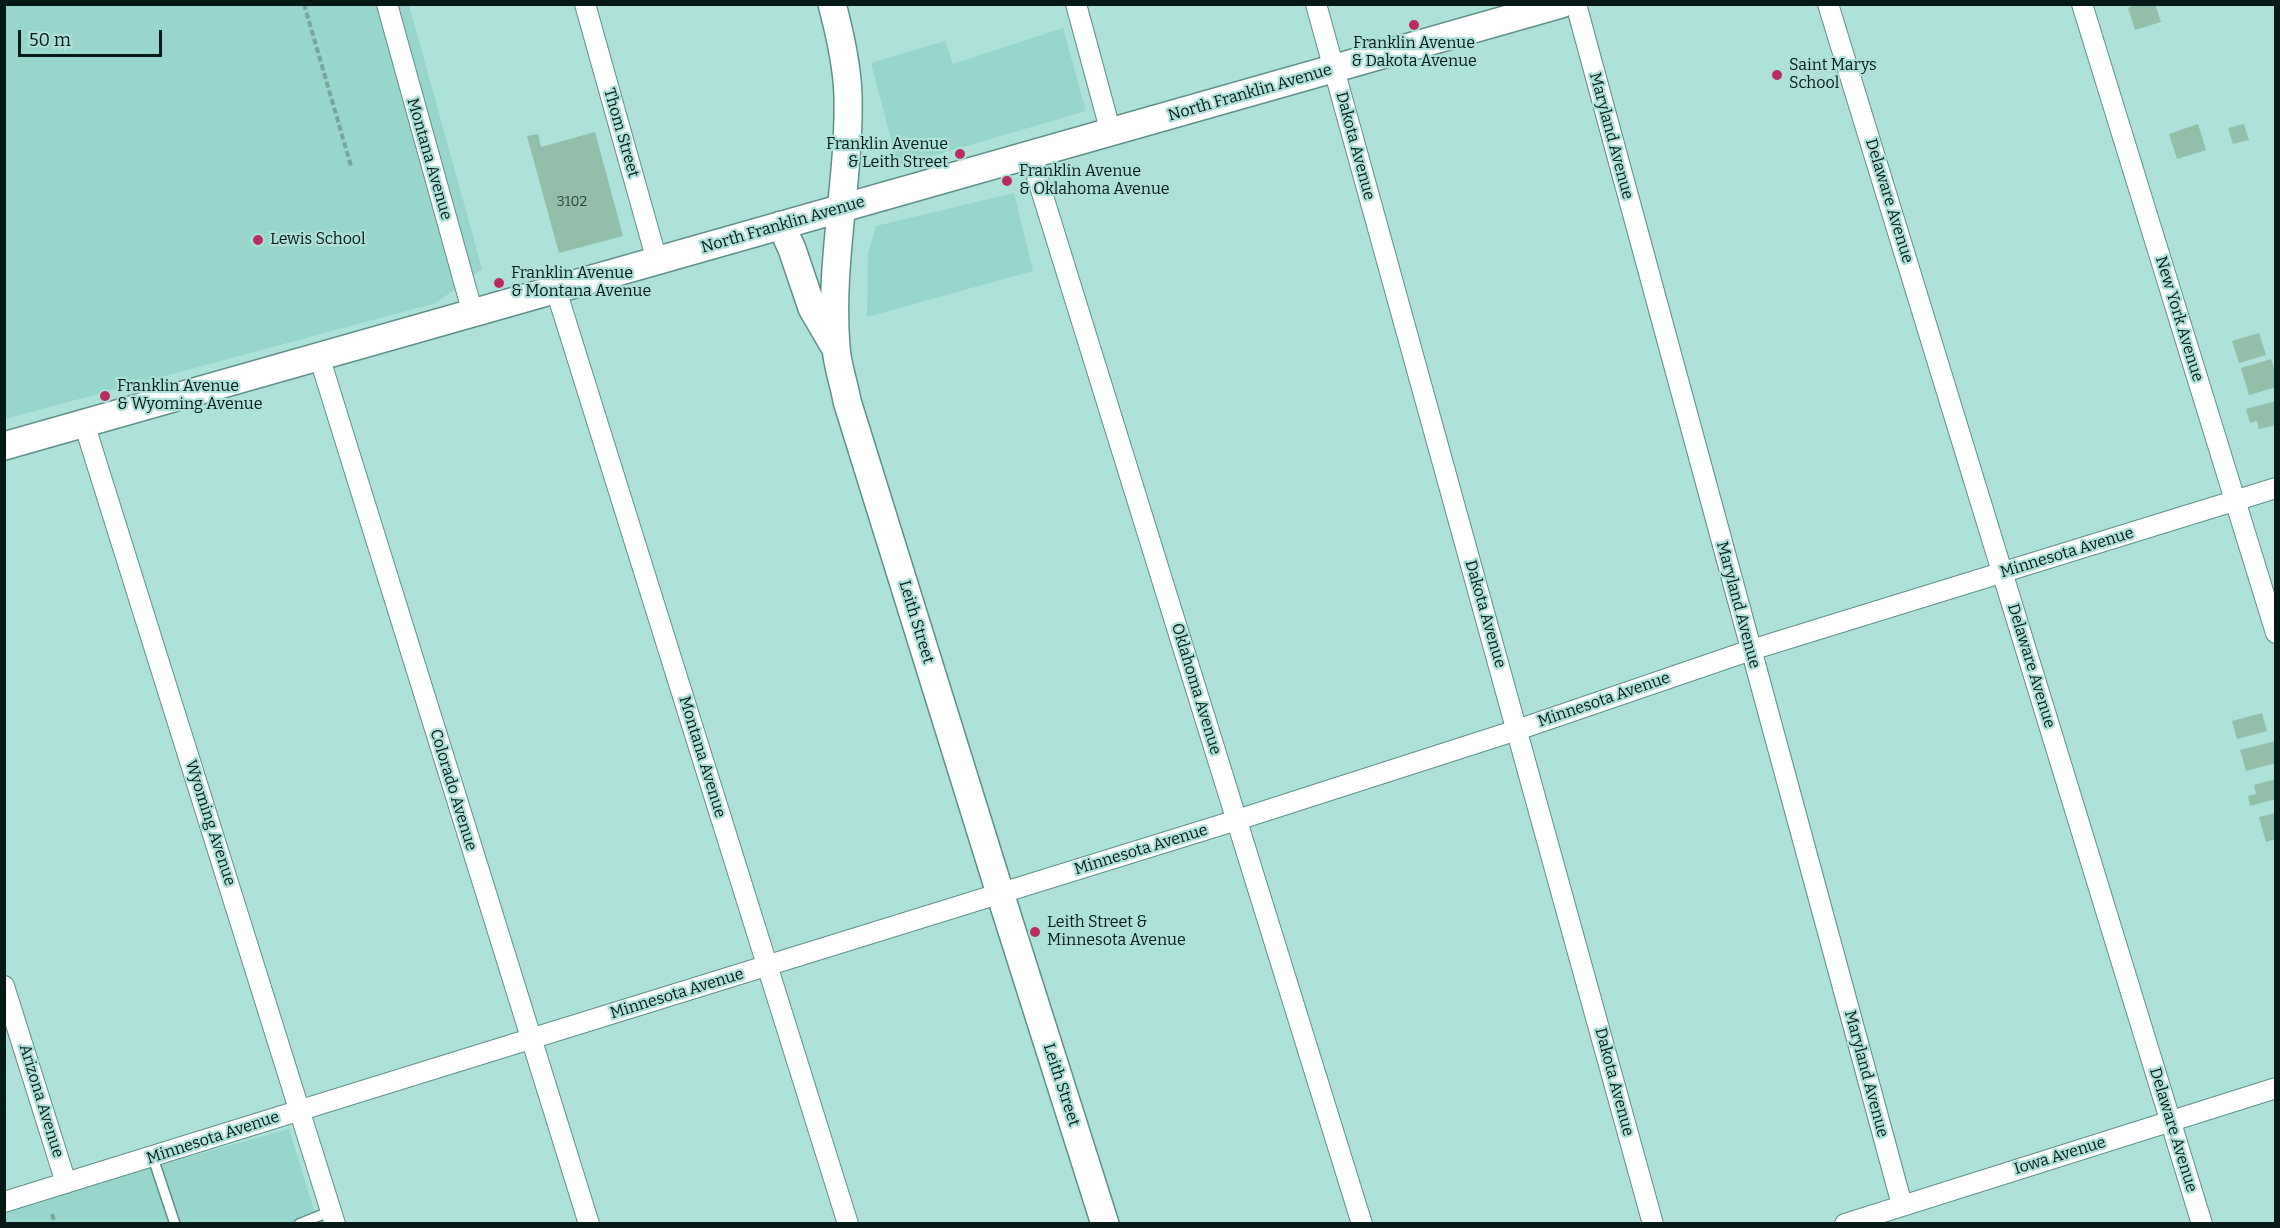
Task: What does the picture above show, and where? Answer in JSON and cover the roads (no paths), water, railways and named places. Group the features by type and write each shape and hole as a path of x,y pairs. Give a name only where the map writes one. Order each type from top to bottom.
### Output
{"street":[{"name":"Montana Avenue","path":"387,4 473,314"},
{"name":"Thom Street","path":"585,4 657,261"},
{"name":"Leith Street","path":"832,4 844,59 848,93 842,209 834,295 836,349 848,401 1105,1224"},
{"path":"1076,4 1111,133"},
{"name":"Dakota Avenue","path":"1316,4 1653,1224"},
{"name":"North Franklin Avenue","path":"4,446 1561,4"},
{"name":"Maryland Avenue","path":"1576,4 1902,1205"},
{"name":"Delaware Avenue","path":"1828,4 2202,1224"},
{"name":"New York Avenue","path":"2082,4 2276,633"},
{"name":"Oklahoma Avenue","path":"1032,155 1041,192 1362,1224"},
{"path":"781,225 792,249 812,308 836,349"},
{"name":"Montana Avenue","path":"556,290 848,1224"},
{"name":"Colorado Avenue","path":"319,356 590,1224"},
{"name":"Wyoming Avenue","path":"84,423 333,1217"},
{"name":"Minnesota Avenue","path":"4,1202 153,1158 1237,820 1517,730 1751,650 2276,488"},
{"name":"Arizona Avenue","path":"4,986 66,1183"},
{"name":"Iowa Avenue","path":"1845,1224 1875,1219 1902,1205 2276,1088"}],"lane":[{"path":"153,1158 175,1224"},
{"path":"299,1224 333,1217"}],"place":[{"name":"Franklin Avenue & Dakota Avenue","path":"1414,25"},
{"name":"Saint Marys School","path":"1777,75"},
{"name":"Franklin Avenue & Leith Street","path":"960,154"},
{"name":"Franklin Avenue & Oklahoma Avenue","path":"1007,181"},
{"name":"Lewis School","path":"258,240"},
{"name":"Franklin Avenue & Montana Avenue","path":"499,283"},
{"name":"Franklin Avenue & Wyoming Avenue","path":"105,396"},
{"name":"Leith Street & Minnesota Avenue","path":"1035,932"}]}
